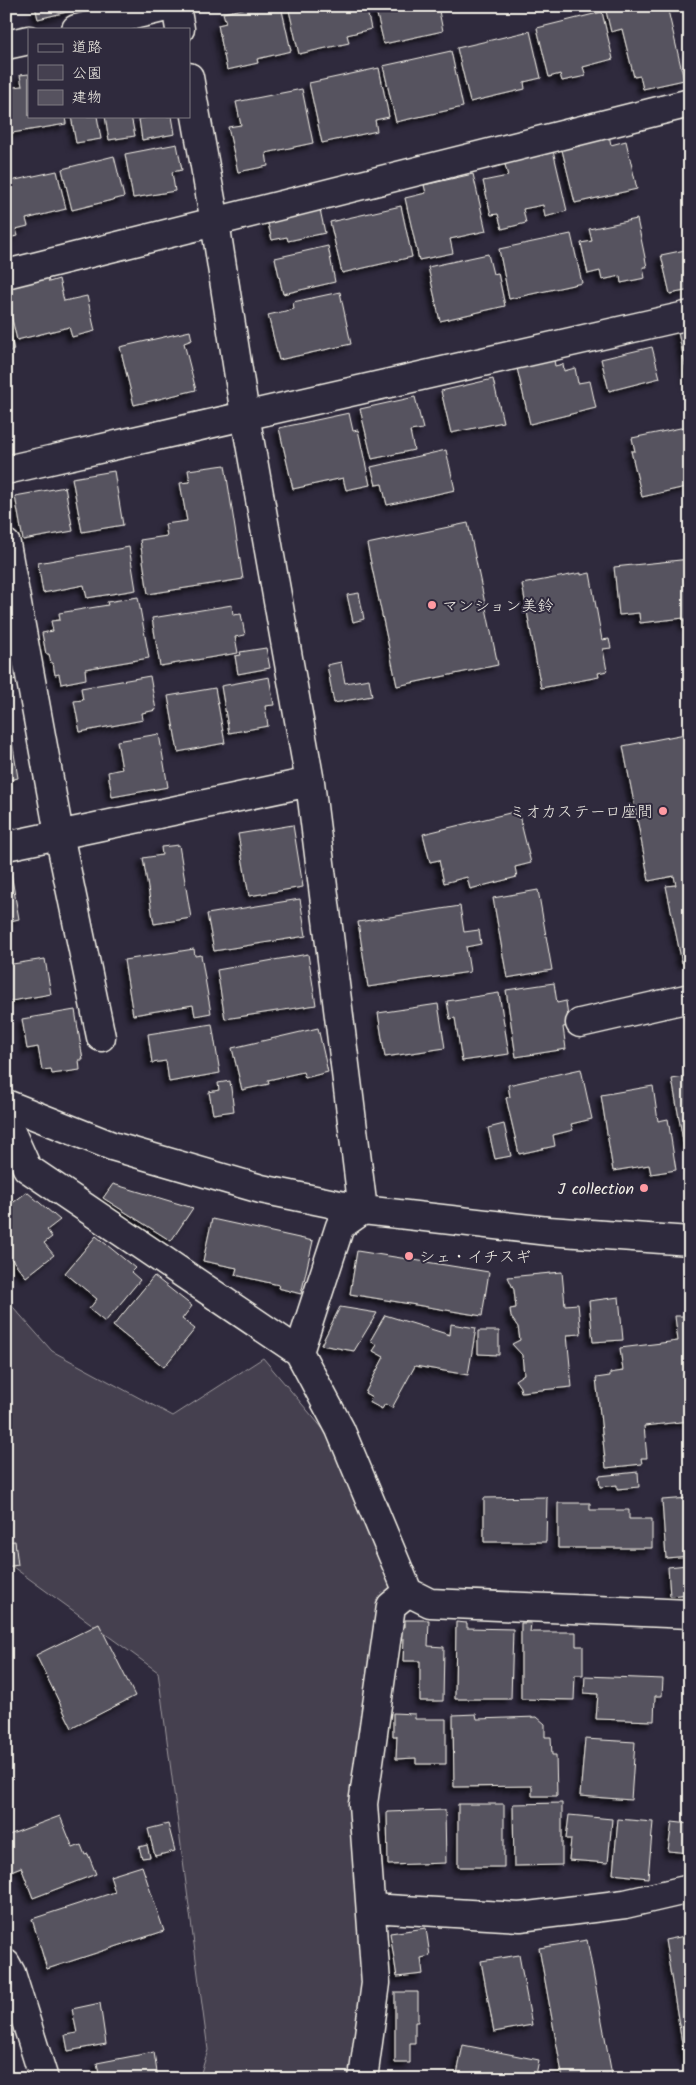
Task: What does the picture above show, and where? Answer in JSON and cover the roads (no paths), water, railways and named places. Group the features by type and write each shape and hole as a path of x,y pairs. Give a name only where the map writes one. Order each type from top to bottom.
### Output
{"street":[{"path":"80,28 171,6"},
{"path":"176,6 180,28"},
{"path":"6,45 28,40"},
{"path":"190,83 215,222 245,415 310,782 363,1210"},
{"path":"6,274 690,103"},
{"path":"6,470 690,315"},
{"path":"6,544 60,834 101,1037"},
{"path":"6,846 310,782"},
{"path":"580,1022 690,998"},
{"path":"6,1104 112,1146 261,1189 363,1210 548,1231 690,1241"},
{"path":"6,1121 26,1168 299,1352 340,1429 408,1592 430,1603 690,1614"},
{"path":"299,1352 340,1226 363,1210"},
{"path":"363,2079 376,1983 363,1804 391,1606 408,1592"},
{"path":"371,1908 520,1917 625,1904 690,1889"},
{"path":"6,1964 11,1973 44,2079"}],"place":[{"name":"マンション美鈴","path":"432,605"},
{"name":"ミオカステーロ座間","path":"663,811"},
{"name":"J collection","path":"644,1188"},
{"name":"シェ・イチスギ","path":"409,1256"}]}
